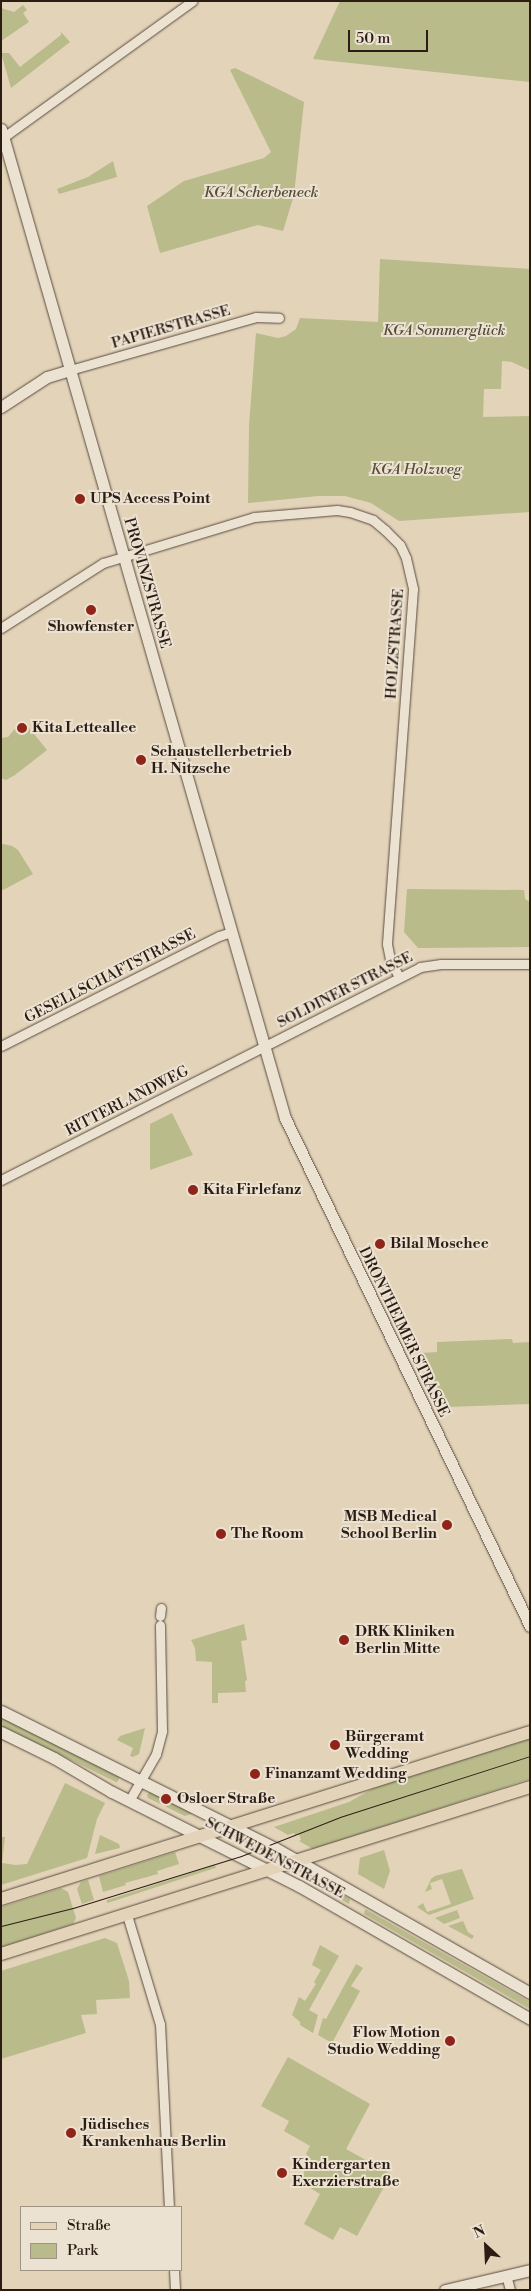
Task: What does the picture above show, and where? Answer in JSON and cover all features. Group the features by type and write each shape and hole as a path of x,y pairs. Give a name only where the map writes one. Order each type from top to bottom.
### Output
{"main road":[{"name":"PROVINZSTRASSE","path":"2,135 264,1046"},
{"path":"1,407 47,378 70,370"},
{"name":"DRONTHEIMER STRASSE","path":"264,1046 292,1133 530,1626"},
{"name":"SCHWEDENSTRASSE","path":"1,1711 298,1861 530,1993"},
{"name":"SCHWEDENSTRASSE","path":"1,1732 54,1758 129,1801 269,1870 530,2019"},
{"path":"1,1899 530,1732"},
{"path":"1,1954 530,1787"},
{"path":"445,2290 530,2270"}],"street":[{"path":"2,135 192,1"},
{"name":"PAPIERSTRASSE","path":"70,370 256,317 279,318"},
{"name":"HOLZSTRASSE","path":"1,628 103,562 123,555 254,517 338,510 373,520 400,545 409,566 413,588 387,944 390,960 398,977"},
{"name":"GESELLSCHAFTSTRASSE","path":"1,1046 210,940 231,932"},
{"name":"SOLDINER STRASSE","path":"264,1046 398,977 430,965 530,964"},
{"name":"RITTERLANDWEG","path":"1,1180 264,1046"},
{"path":"129,1801 156,1754 162,1731 161,1616"},
{"path":"127,1915 160,2024 169,2206"},
{"path":"174,2271 175,2290"},
{"path":"506,2275 510,2290"}],"green space":[{"path":"340,1 530,1 530,82 313,59"},
{"path":"23,5 27,10 23,13 29,22 1,41 1,8 14,12"},
{"path":"61,32 70,42 11,88 1,53 9,53 20,67 61,35"},
{"name":"KGA Scherbeneck","path":"235,68 304,102 294,195 283,231 258,225 160,253 147,206 184,181 264,158 271,152 230,70"},
{"path":"113,161 117,177 59,194 57,189 88,177"},
{"path":"380,259 530,269 529,370 512,362 502,361 501,389 484,389 483,417 530,416 530,512 399,521 371,503 345,496 318,496 248,503 249,426 256,333 278,338 286,336 296,329 300,318 378,322"},
{"path":"25,723 47,750 6,780 1,778 1,738 8,737 19,724"},
{"path":"3,844 18,850 33,874 3,890 1,888 1,845"},
{"path":"407,889 524,890 525,899 530,902 530,947 418,948 404,932"},
{"path":"172,1113 193,1155 150,1170 150,1124"},
{"path":"512,1339 513,1343 530,1342 530,1404 447,1407 421,1353 437,1352 437,1342"},
{"path":"244,1624 247,1640 241,1641 247,1680 245,1681 246,1692 218,1693 218,1703 212,1703 212,1662 196,1661 195,1648 191,1640"},
{"path":"1,1717 121,1775 117,1782 1,1726"},
{"path":"145,1728 139,1754 133,1757 130,1756 133,1748 117,1740 120,1736"},
{"path":"530,1739 530,1779 313,1849 299,1841 301,1840 299,1834 288,1835 274,1827 349,1802 374,1788"},
{"path":"65,1783 105,1803 97,1819 87,1858 1,1885 1,1837 5,1837 2,1863 27,1864"},
{"path":"150,1791 194,1813 185,1816 148,1798 147,1795"},
{"path":"100,1835 119,1844 120,1848 95,1854"},
{"path":"384,1850 390,1871 384,1889 358,1874 360,1858"},
{"path":"175,1852 179,1864 157,1871 158,1874 125,1883 126,1885 103,1892 99,1876"},
{"path":"215,1865 216,1868 108,1903 107,1900"},
{"path":"462,1869 474,1899 429,1915 417,1907 423,1903 427,1912 451,1904 442,1879 430,1883 432,1889 425,1892 431,1879 435,1876"},
{"path":"88,1880 94,1900 82,1904 77,1889 81,1882"},
{"path":"317,1880 350,1899 349,1904 309,1883"},
{"path":"61,1888 68,1892 76,1918 73,1924 1,1947 1,1907"},
{"path":"365,1909 530,2002 530,2009 364,1914"},
{"path":"457,1910 460,1918 444,1924 435,1918"},
{"path":"463,1921 468,1932 474,1936 472,1939 448,1926"},
{"path":"105,1938 117,1943 129,1981 130,1998 96,2000 97,2014 81,2015 86,2033 1,2059 1,1971"},
{"path":"320,1945 339,1956 309,2010 318,2015 313,2033 300,2025 300,2022 292,2015 299,1997 305,2001 316,1984 314,1982 321,1970 312,1965"},
{"path":"356,1964 363,1968 351,1986 360,1991 332,2043 318,2035 323,2018 326,2019"},
{"path":"288,2057 370,2104 346,2149 391,2174 357,2236 340,2227 333,2240 304,2224 320,2194 299,2181 311,2159 306,2154 310,2146 284,2131 289,2121 261,2106"}],"tram line":[{"path":"1,1926 73,1908 241,1856 340,1817 530,1756"}],"place":[{"name":"UPS Access Point","path":"80,499"},
{"name":"Showfenster","path":"91,610"},
{"name":"Kita Letteallee","path":"22,728"},
{"name":"Schaustellerbetrieb H. Nitzsche","path":"141,760"},
{"name":"Kita Firlefanz","path":"193,1190"},
{"name":"Bilal Moschee","path":"380,1244"},
{"name":"MSB Medical School Berlin","path":"447,1525"},
{"name":"The Room","path":"221,1534"},
{"name":"DRK Kliniken Berlin Mitte","path":"344,1640"},
{"name":"Bürgeramt Wedding","path":"335,1745"},
{"name":"Finanzamt Wedding","path":"255,1774"},
{"name":"Osloer Straße","path":"166,1799"},
{"name":"Flow Motion Studio Wedding","path":"450,2041"},
{"name":"Jüdisches Krankenhaus Berlin","path":"71,2133"},
{"name":"Kindergarten Exerzierstraße","path":"282,2173"}],"park label":[{"name":"KGA Sommerglück","path":"444,331"},
{"name":"KGA Holzweg","path":"416,470"}]}
